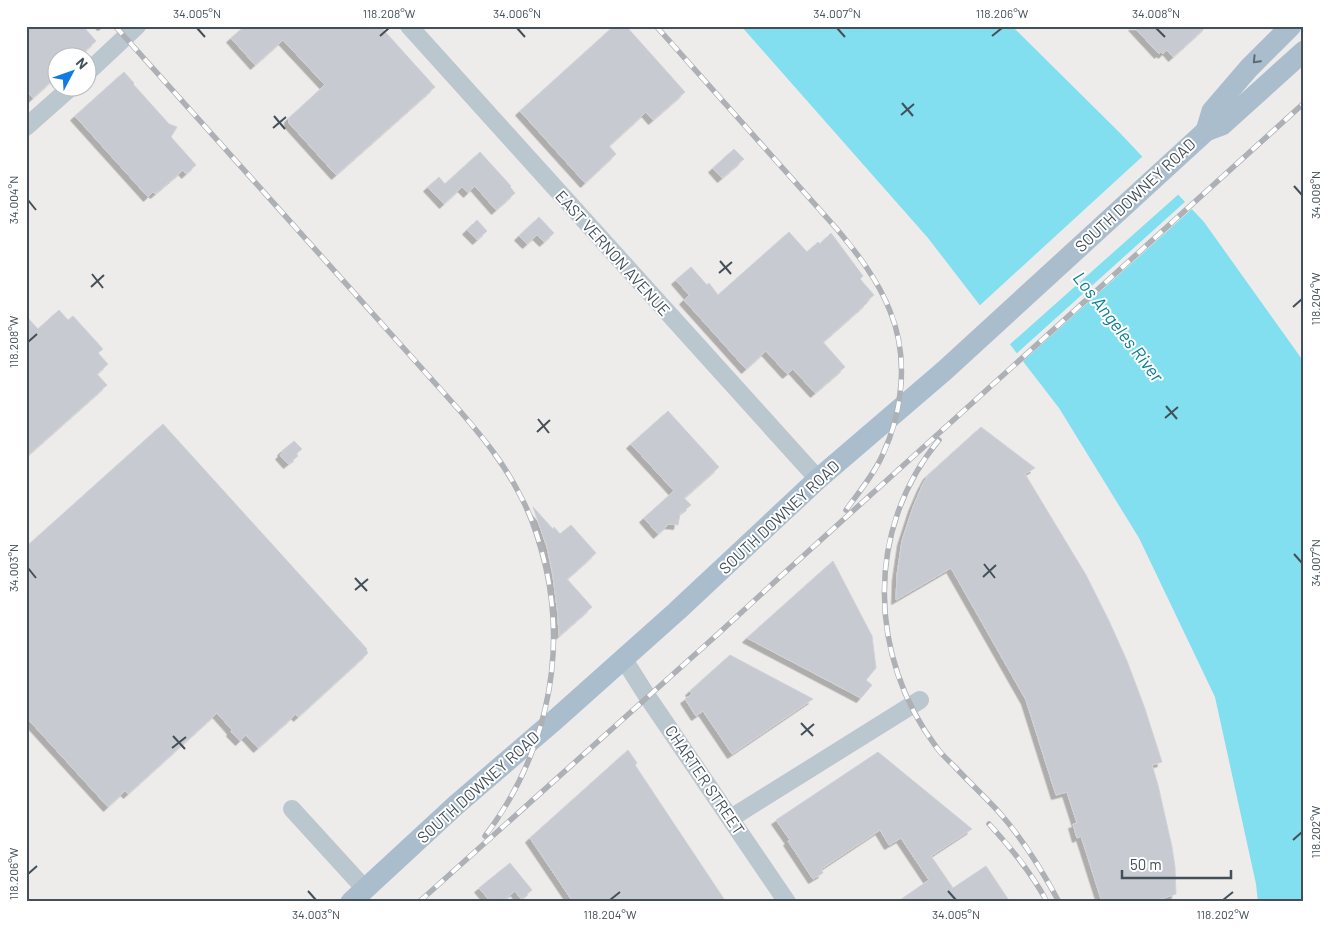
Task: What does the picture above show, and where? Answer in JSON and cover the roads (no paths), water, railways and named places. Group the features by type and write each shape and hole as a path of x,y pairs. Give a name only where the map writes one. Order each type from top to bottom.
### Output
{"main road":[{"name":"SOUTH DOWNEY ROAD","path":"1206,131 1212,111 1249,68 1290,26"},
{"name":"SOUTH DOWNEY ROAD","path":"358,896 456,805 677,611 818,479 944,370 1206,131 1222,125 1304,51"},
{"path":"1282,71 1304,62"}],"street":[{"path":"98,63 138,26"},
{"name":"EAST VERNON AVENUE","path":"409,26 818,479"},
{"path":"26,127 59,98"},
{"name":"CHARTER STREET","path":"623,658 788,902"},
{"path":"731,818 920,700"},
{"path":"292,809 358,896"}],"water":[{"name":"Los Angeles River","path":"741,26 1012,26 1120,133 1204,222 1304,362 1304,902 1258,902 1256,884 1215,697 1139,538 1059,408 928,238"}],"railway":[{"path":"115,26 460,411 501,462 525,505 541,549 552,603 553,639 551,674 545,709 535,743 522,775 505,807 485,836"},
{"path":"656,26 844,237 873,278 890,311 900,347 901,384 899,403 889,439 878,463 846,510"},
{"path":"419,902 1304,103"},
{"path":"939,440 915,475 898,513 888,553 884,593 888,634 898,674 914,712 937,748 1007,821 1046,878 1059,902"},
{"path":"989,824 1021,861 1047,902"}]}
